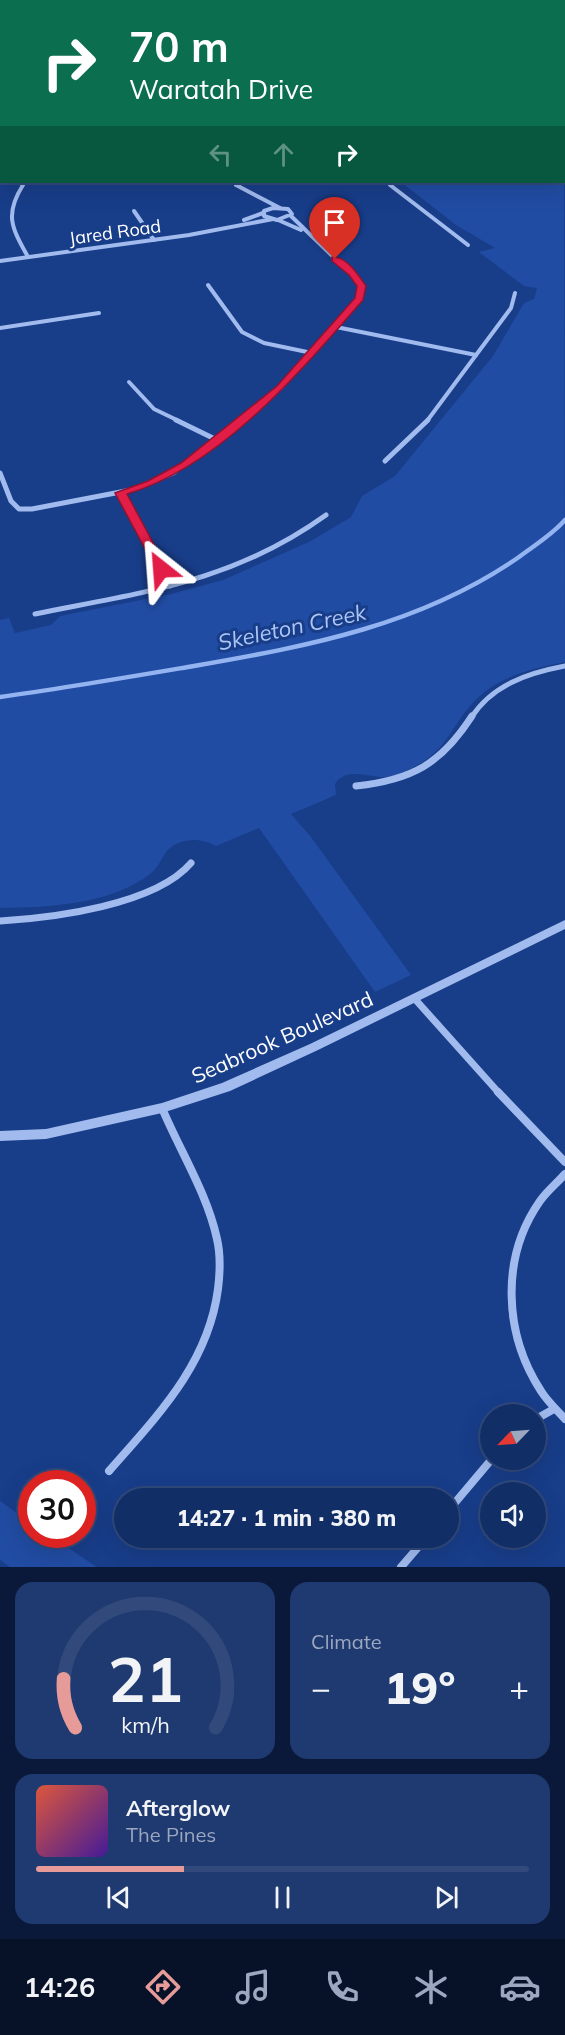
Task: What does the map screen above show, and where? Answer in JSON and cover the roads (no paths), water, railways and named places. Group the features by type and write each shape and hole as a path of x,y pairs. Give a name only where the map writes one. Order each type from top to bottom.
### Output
{"street":[{"path":"24,183 11,204 9,216 28,257"},
{"path":"0,473 12,501 19,509 32,509 120,493 163,478 217,440 281,388 360,298 362,286 352,273 302,230 291,216 290,211 255,196 235,183"},
{"path":"387,183 468,245"},
{"path":"255,196 266,217 302,230"},
{"name":"Jared Road","path":"233,225 280,208"},
{"path":"134,210 154,240"},
{"name":"Jared Road","path":"0,261 154,240 291,216"},
{"path":"208,285 242,332 264,343 312,353"},
{"path":"385,461 423,426 511,308 515,293"},
{"path":"0,328 99,313"},
{"path":"336,327 476,355"},
{"path":"129,382 154,409 217,440"},
{"path":"120,493 170,586"},
{"path":"35,614 170,586 250,561 299,536 326,515"},
{"path":"356,786 392,782 420,771 448,750 475,710 495,691 533,673 565,666"},
{"path":"0,921 82,914 165,885 191,863"},
{"name":"Seabrook Boulevard","path":"0,1136 46,1134 162,1108 255,1075 565,924"},
{"path":"414,998 482,1075 565,1162"},
{"path":"109,1471 181,1386 200,1358 214,1320 220,1284 215,1233 162,1108"},
{"path":"565,1174 540,1197 531,1212 518,1239 510,1273 512,1315 519,1347 537,1386 554,1409 565,1419"},
{"path":"546,1413 554,1409"},
{"path":"459,1498 483,1470"},
{"path":"401,1567 417,1548"}],"waterway":[{"name":"Skeleton Creek","path":"0,697 237,658 322,641 363,630 443,600 482,580 537,544 565,520"}]}
